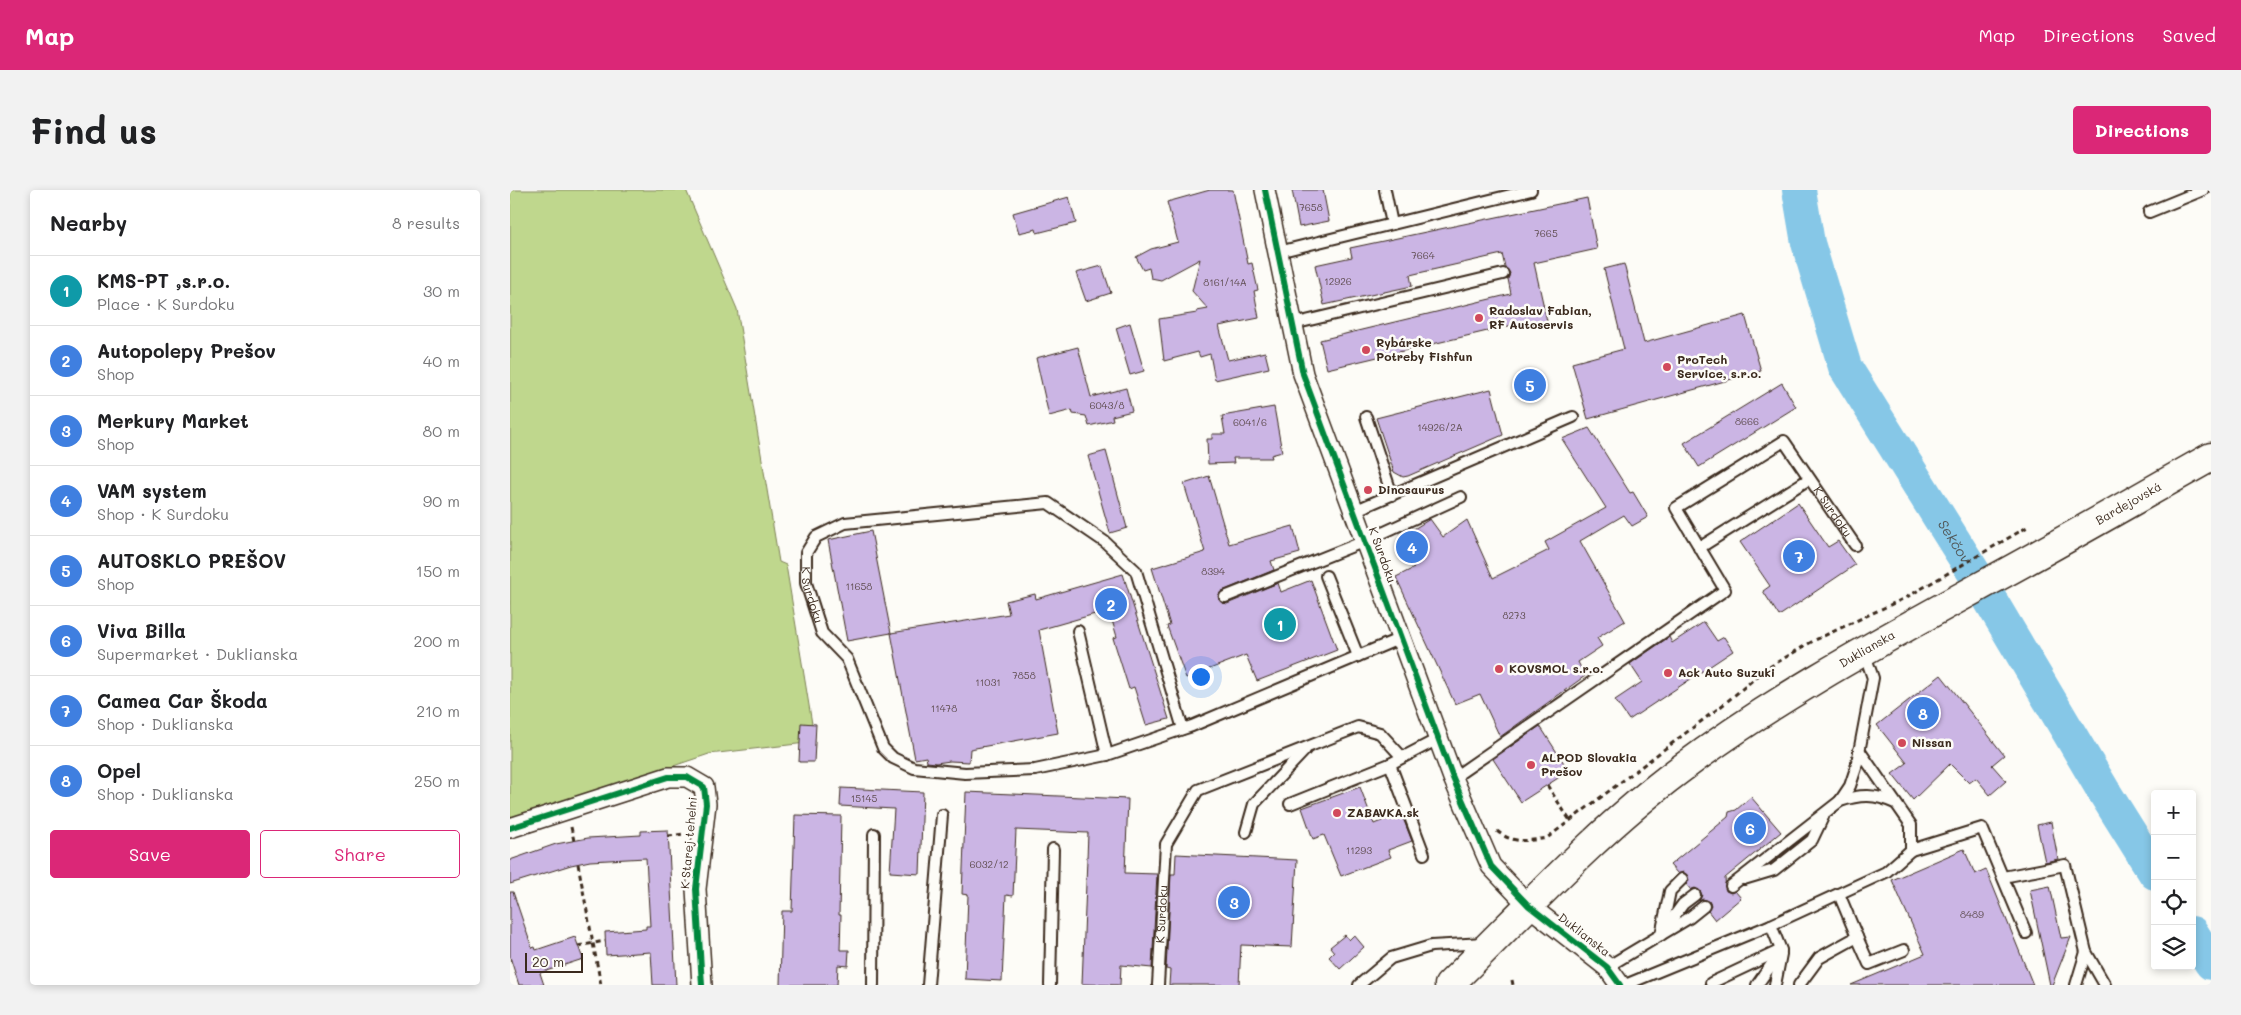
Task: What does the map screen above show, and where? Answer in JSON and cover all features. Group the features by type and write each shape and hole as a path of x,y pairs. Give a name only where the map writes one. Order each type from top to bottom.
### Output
{"main road":[{"name":"Bardejovská","path":"1900,631 2211,457"},
{"name":"Duklianska","path":"1449,985 1608,827 1678,771 1769,706 1863,650 1900,631"}],"street":[{"name":"K Surdoku","path":"1265,190 1304,374 1438,739 1491,866 1530,906"},
{"name":"K Starej tehelni","path":"510,828 668,777 687,777 704,787 706,804 696,890 702,985"},
{"name":"Duklianska","path":"1530,906 1607,967 1620,985"}],"lane":[{"path":"1385,190 1392,224"},
{"path":"1481,202 1485,190"},
{"path":"1278,252 1531,190"},
{"path":"2149,212 2203,190"},
{"path":"1293,324 1503,274"},
{"path":"1366,417 1392,495"},
{"path":"1354,511 1573,417"},
{"name":"K Surdoku","path":"1453,778 1725,590 1676,508 1784,441 1855,545"},
{"name":"K Surdoku","path":"1699,548 1809,478"},
{"path":"1225,597 1365,541 1461,497"},
{"name":"K Surdoku","path":"1183,729 1136,571 1105,542 1048,503 846,523 816,537 806,553 806,583 822,633 847,659 883,748 893,758 914,768 965,773 1035,770 1107,755 1183,729 1401,638"},
{"path":"1326,576 1358,656"},
{"path":"1078,631 1107,755"},
{"path":"1840,802 1850,786 1856,768 1873,678 1863,650"},
{"name":"K Surdoku","path":"1158,985 1166,844 1198,790 1358,727 1380,733 1402,758"},
{"path":"1290,804 1390,764 1438,739"},
{"name":"K Surdoku","path":"1246,832 1254,804 1309,746"},
{"path":"1858,750 1911,825 1911,850"},
{"path":"1390,764 1424,854"},
{"path":"1734,883 1774,870 1812,840 1826,813 1840,802 1859,795 1878,795 1896,803"},
{"path":"928,985 942,815"},
{"path":"1625,985 1771,925 1886,872 1911,850 1982,828 2026,933"},
{"path":"873,985 874,834"},
{"path":"1050,985 1053,849"},
{"path":"2003,878 2065,865 2086,952 2105,985"},
{"path":"1661,935 1670,891 1682,879"},
{"path":"1839,894 1869,964 1904,950"},
{"path":"1661,935 1683,904 1695,895"},
{"path":"1607,967 1661,935 1704,906"},
{"path":"1771,925 1781,950 1775,985"},
{"path":"1799,985 1819,958 1858,937"},
{"path":"1358,985 1391,958 1431,946 1492,943"},
{"path":"1711,982 1781,950"},
{"path":"1757,985 1781,950"},
{"path":"2076,985 2086,952"}],"path":[{"path":"1492,827 1505,838 1524,842 1547,838 1571,822 1766,669 1813,641 1907,597 2029,526"},
{"path":"1547,785 1571,822"},
{"path":"578,864 601,985"},
{"path":"578,946 605,941"},
{"path":"1512,980 1513,985"}],"green space":[{"path":"510,190 686,190 737,309 779,562 786,565 815,742 709,754 510,821"}],"building":[{"path":"1210,190 1233,190 1248,264 1252,263 1258,290 1254,291 1259,318 1219,326 1228,360 1265,352 1269,368 1215,380 1210,354 1200,357 1198,352 1164,361 1159,319 1197,313 1197,311 1208,309 1192,291 1200,259 1161,280 1151,278 1149,268 1143,270 1136,257 1151,249 1178,242 1167,202"},
{"path":"1292,190 1323,190 1329,221 1299,227"},
{"path":"1069,197 1076,223 1037,233 1036,229 1019,233 1013,213"},
{"path":"1587,198 1597,249 1534,263 1547,321 1517,327 1517,324 1327,369 1320,340 1511,294 1508,279 1510,273 1505,267 1502,254 1410,275 1412,286 1324,305 1315,265 1352,257 1350,248"},
{"name":"ProTech Service, s.r.o.","path":"1624,264 1644,343 1745,315 1761,371 1588,419 1572,363 1624,349 1604,269"},
{"path":"1102,266 1111,293 1086,301 1076,273"},
{"path":"1130,323 1144,371 1130,375 1116,328"},
{"path":"1078,347 1091,397 1126,388 1132,411 1112,416 1113,420 1089,426 1086,416 1073,414 1072,410 1049,416 1036,358"},
{"path":"1782,383 1796,407 1699,467 1684,443"},
{"path":"1491,389 1503,435 1408,476 1403,477 1394,472 1376,418"},
{"path":"1274,407 1282,452 1271,455 1272,458 1233,458 1234,463 1208,464 1207,439 1212,439 1212,434 1225,434 1222,416"},
{"path":"1589,428 1630,493 1633,492 1648,517 1632,526 1624,515 1580,541 1625,621 1597,638 1602,646 1578,662 1585,676 1500,737 1480,694 1455,704 1396,577 1414,568 1400,547 1407,545 1404,535 1430,519 1443,537 1467,520 1493,578 1549,550 1545,542 1606,508 1562,439"},
{"path":"1106,451 1127,528 1110,533 1088,456"},
{"path":"1209,476 1229,544 1293,526 1300,553 1271,561 1274,570 1222,591 1218,596 1219,600 1227,604 1278,583 1281,592 1311,580 1337,650 1257,681 1246,655 1186,678 1167,626 1170,625 1152,568 1205,552 1184,484"},
{"path":"1798,503 1828,547 1838,541 1855,565 1779,616 1763,591 1770,586 1740,542"},
{"path":"871,531 891,633 847,641 828,540"},
{"path":"1123,574 1169,719 1146,725 1134,687 1129,689 1113,638 1117,637 1109,610 1039,630 1058,733 970,749 969,762 950,761 936,763 927,762 926,757 915,759 891,633 1009,614 1006,601 1035,594 1036,599"},
{"name":"Ack Auto Suzuki","path":"1704,622 1717,641 1724,637 1733,651 1629,720 1615,700 1642,682 1630,664 1669,637 1672,643"},
{"path":"1941,675 2004,755 1992,765 2006,781 1990,795 1976,778 1969,783 1950,764 1913,800 1892,774 1907,763 1877,725"},
{"path":"801,723 816,724 814,762 799,762"},
{"name":"ALPOD Slovakia Prešov","path":"1540,726 1569,771 1521,802 1493,759"},
{"path":"1360,787 1374,824 1401,813 1412,841 1388,850 1391,857 1341,876 1324,835 1313,839 1302,808"},
{"path":"841,788 923,792 920,874 890,872 894,809 840,806"},
{"path":"966,792 1128,799 1125,873 1157,874 1152,968 1121,965 1120,985 1082,984 1088,833 1016,830 1013,896 1006,895 1002,981 965,979 968,895 962,894"},
{"path":"1751,797 1781,832 1725,878 1726,891 1731,893 1735,891 1741,898 1715,920 1708,911 1711,905 1709,901 1703,899 1699,901 1702,895 1700,891 1695,888 1691,890 1686,884 1689,880 1687,875 1683,872 1678,874 1670,865 1728,817 1729,812 1736,810"},
{"path":"795,815 841,816 840,950 849,950 848,966 838,965 837,985 780,985 782,911 792,911"},
{"path":"2051,822 2058,859 2045,862 2037,825"},
{"path":"668,830 676,985 653,985 651,952 606,955 605,932 646,929 646,926 650,926 646,858 590,861 510,884 510,860 556,844 588,838 641,835 641,831"},
{"path":"1964,849 1975,874 1986,869 2033,985 1851,985 1925,954 1892,880"},
{"path":"1176,854 1297,860 1292,947 1241,945 1239,985 1169,985 1170,970 1166,969 1171,874 1175,874"},
{"path":"2050,886 2061,938 2071,937 2052,985 2050,985 2030,890"},
{"path":"510,892 513,892 532,948 535,947 536,950 575,937 583,959 540,973 544,985 519,985 510,957"},
{"path":"1345,935 1349,940 1354,935 1364,947 1340,969 1329,957 1334,952 1330,947"}],"waterway":[{"name":"Sekčov","path":"1799,190 1808,243 1845,367 1976,576 2103,790 2151,867"},
{"name":"Sekčov","path":"2196,939 2211,963"}],"cycle path":[{"path":"1265,190 1303,374 1453,778 1491,866 1529,906 1607,967 1620,985"},
{"path":"510,828 668,777 687,777 704,787 706,804 696,889 702,985"}],"place":[{"name":"Radoslav Fabian, RF Autoservis","path":"1479,318"},
{"name":"Rybárske Potreby Fishfun","path":"1366,350"},
{"name":"ProTech Service, s.r.o.","path":"1667,367"},
{"name":"AUTOSKLO PREŠOV","path":"1530,385"},
{"name":"Dinosaurus","path":"1368,490"},
{"name":"VAM system","path":"1412,547"},
{"name":"Camea Car Škoda","path":"1799,556"},
{"name":"Autopolepy Prešov","path":"1111,604"},
{"name":"KMS-PT ,s.r.o.","path":"1280,624"},
{"name":"KOVSMOL s.r.o.","path":"1499,669"},
{"name":"Ack Auto Suzuki","path":"1668,673"},
{"name":"Opel","path":"1923,713"},
{"name":"Nissan","path":"1902,743"},
{"name":"ALPOD Slovakia Prešov","path":"1531,765"},
{"name":"ZABAVKA.sk","path":"1337,813"},
{"name":"Viva Billa","path":"1750,828"},
{"name":"Merkury Market","path":"1234,902"}]}
